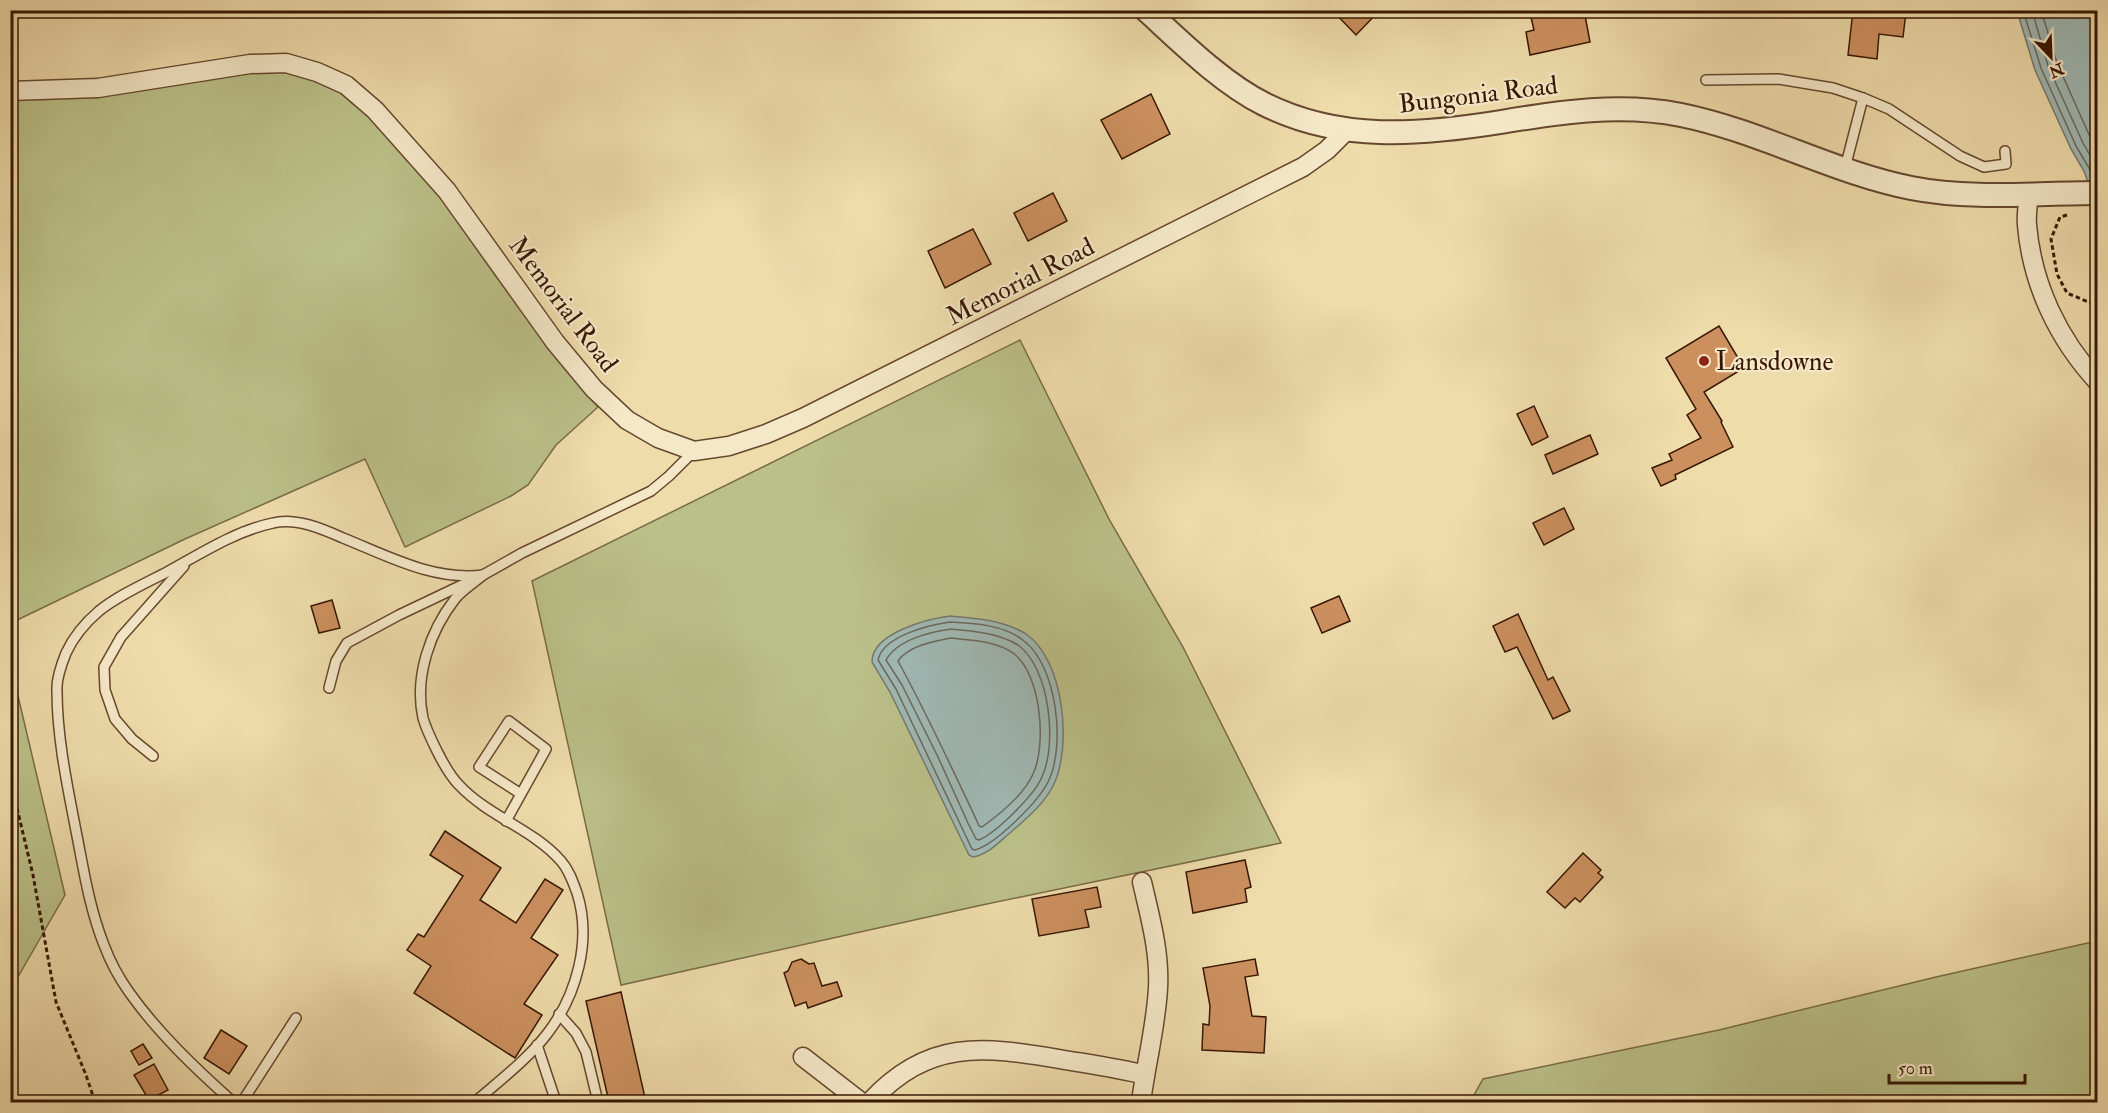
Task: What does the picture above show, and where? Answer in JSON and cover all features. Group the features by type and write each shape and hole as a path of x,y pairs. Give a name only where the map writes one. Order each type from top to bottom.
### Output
{"street":[{"name":"Bungonia Road","path":"1146,10 1193,53 1262,104 1299,119 1347,130 1388,134 1430,132 1551,113 1618,109 1680,115 1911,188 1960,194 2029,193 2068,203 2097,193"},
{"name":"Memorial Road","path":"10,92 98,88 250,64 286,63 317,72 346,85 375,110 447,191 555,342 594,389 627,420 658,438 694,451 729,447 803,418 1303,167 1327,150 1347,130"},
{"path":"2029,193 2027,225 2044,298 2070,350 2097,382"},
{"path":"1142,882 1158,961 1153,1035 1142,1102"},
{"path":"870,1102 901,1073 933,1058 961,1051 990,1049 1030,1054 1145,1075"},
{"path":"803,1057 861,1102"}],"lane":[{"path":"1706,80 1778,79 1833,88 1889,109 1960,156 1984,167 2006,164 2006,151"},
{"path":"1845,168 1863,98"},
{"path":"329,688 336,661 347,644 522,553 651,491 694,451"},
{"path":"233,1102 154,1024 129,992 104,945 85,875 59,728 56,688 66,653 81,630 99,611 130,592 243,533 275,522 301,524 326,531 433,572 465,577 483,575"},
{"path":"153,756 132,739 115,719 105,690 104,667 121,638 190,560"},
{"path":"475,1102 507,1075 547,1034 570,995 582,952 584,926 573,881 563,863 547,847 479,803 458,784 444,763 423,718 423,675 428,646 440,620 457,597 483,575"},
{"path":"506,821 521,794 546,749 510,721 479,767 521,794"},
{"path":"559,1014 576,1033 586,1052 598,1102"},
{"path":"242,1102 296,1018"},
{"path":"537,1044 556,1102"}],"path":[{"path":"2068,203 2051,239 2057,273 2067,292 2097,306"},
{"path":"10,779 29,857 56,1002 95,1102"}],"green space":[{"path":"275,69 306,74 334,85 358,104 436,188 568,371 598,407 556,445 528,485 511,496 405,547 365,459 185,539 11,623 11,98"},
{"path":"1020,340 1110,521 1183,647 1281,843 982,905 621,985 532,581"},
{"path":"10,662 65,895 11,989 10,989"},
{"path":"2097,941 2097,1102 1470,1102 1483,1079 1719,1030 1936,977"}],"water":[{"path":"2017,11 2097,11 2097,208 2084,171 2071,149 2035,70"},
{"path":"950,616 999,623 1026,634 1039,646 1049,663 1061,704 1063,748 1060,767 1046,798 998,844 973,857 969,855 890,692 872,662 874,652 891,635 915,624"}],"building":[{"path":"1332,10 1380,10 1356,35"},
{"path":"1547,10 1548,15 1567,10 1584,10 1590,42 1530,55 1526,32 1534,30 1530,13"},
{"path":"1853,10 1906,12 1903,37 1879,34 1877,59 1848,55"},
{"path":"1151,94 1170,134 1122,159 1101,120"},
{"path":"1053,193 1067,221 1028,241 1014,213"},
{"path":"973,229 991,264 945,288 928,251"},
{"path":"1719,326 1744,368 1704,392 1722,421 1733,447 1675,475 1676,479 1661,486 1652,468 1672,460 1669,454 1701,438 1687,415 1696,409 1666,358"},
{"path":"1534,406 1548,437 1532,445 1517,414"},
{"path":"1590,435 1598,454 1553,474 1545,455"},
{"path":"1564,508 1574,529 1544,545 1533,523"},
{"path":"1339,596 1350,621 1322,633 1311,608"},
{"path":"332,600 340,628 319,633 311,606"},
{"path":"1518,614 1548,680 1553,677 1570,711 1553,719 1517,647 1505,652 1493,626"},
{"path":"445,831 501,868 480,900 516,923 545,879 563,890 531,938 558,955 524,1004 542,1015 515,1058 414,993 431,966 407,950 418,934 424,937 463,876 430,855"},
{"path":"1583,853 1601,870 1598,873 1603,877 1580,902 1575,898 1565,908 1547,892"},
{"path":"1245,860 1251,887 1245,889 1247,902 1193,913 1186,872"},
{"path":"1097,887 1101,907 1085,910 1089,927 1039,936 1032,899"},
{"path":"801,959 809,964 814,963 822,986 837,982 842,996 808,1008 806,1002 795,1006 784,973 788,971 792,962"},
{"path":"1255,959 1258,975 1245,977 1252,1016 1266,1017 1264,1053 1202,1050 1203,1024 1209,1025 1210,1006 1203,968"},
{"path":"621,992 646,1102 609,1102 586,1001"},
{"path":"221,1030 247,1046 229,1074 204,1058"},
{"path":"143,1044 152,1058 139,1065 131,1051"},
{"path":"154,1064 168,1090 149,1100 134,1075"}],"place":[{"name":"Lansdowne","path":"1704,361"}]}
